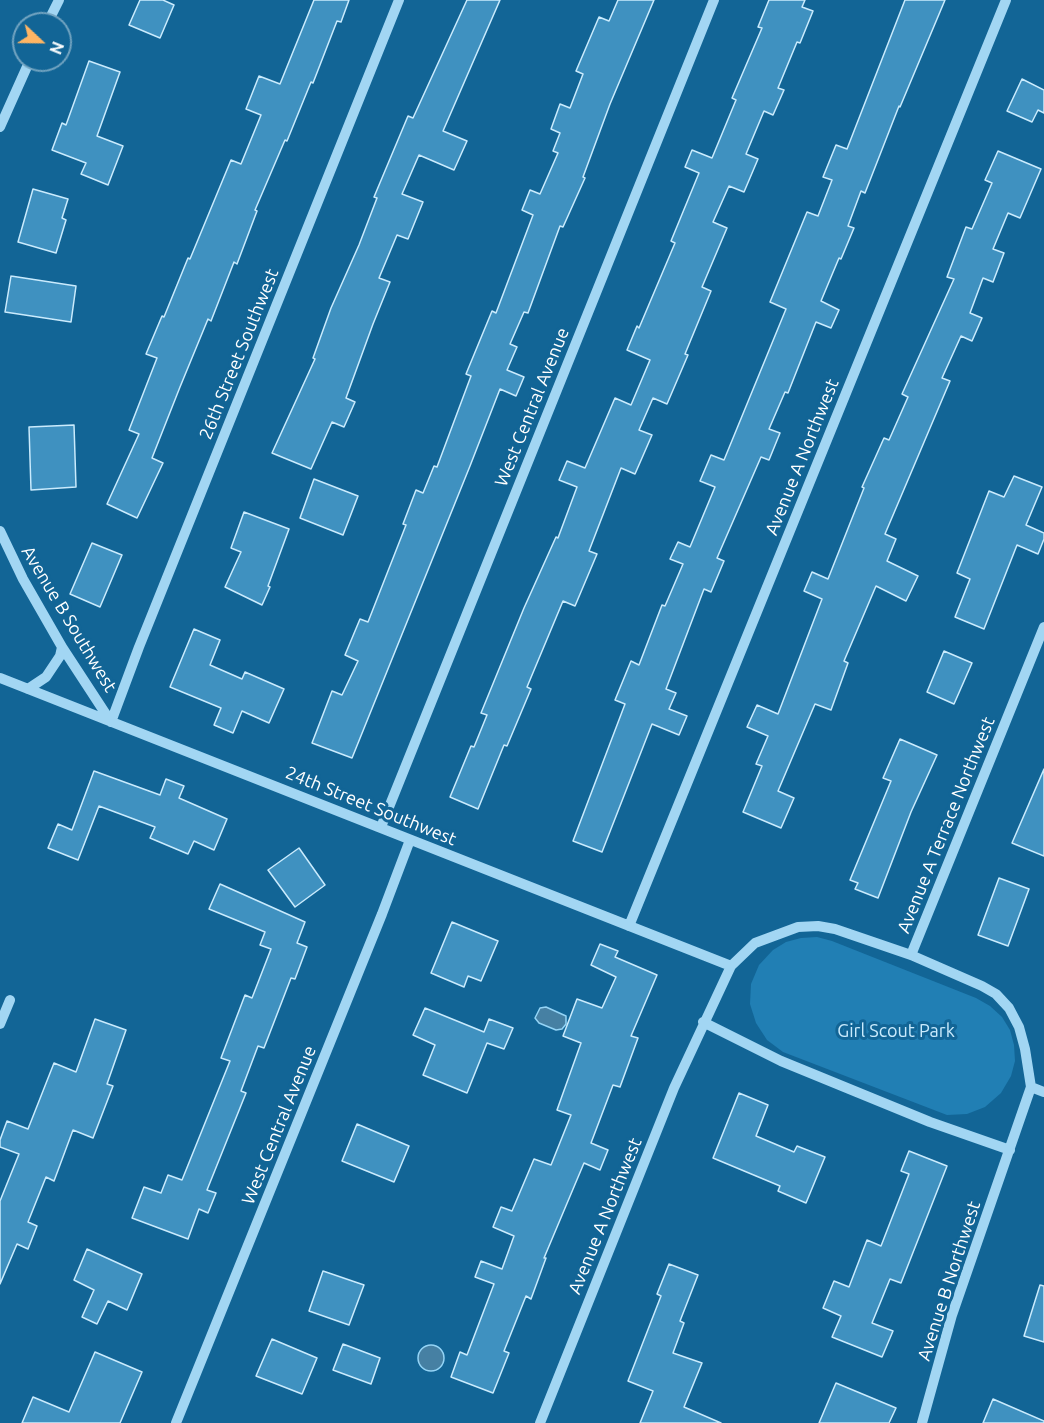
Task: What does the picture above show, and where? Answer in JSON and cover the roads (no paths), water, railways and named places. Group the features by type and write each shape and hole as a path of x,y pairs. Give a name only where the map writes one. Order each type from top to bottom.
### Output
{"street":[{"name":"26th Street Southwest","path":"111,722 399,0"},
{"name":"West Central Avenue","path":"381,827 714,0"},
{"name":"Avenue A Northwest","path":"629,926 1006,0"},
{"path":"0,127 25,72"},
{"name":"Avenue B Southwest","path":"0,531 22,579 111,722"},
{"name":"Avenue A Terrace Northwest","path":"1031,1088 1019,1027 1009,1008 996,994 982,986 911,955 1044,627"},
{"path":"28,689 46,677 60,656 62,646"},
{"name":"24th Street Southwest","path":"0,678 730,966"},
{"name":"West Central Avenue","path":"176,1423 410,840"},
{"path":"730,966 755,943 798,927 818,926 835,929 911,955"},
{"name":"Avenue A Northwest","path":"540,1423 674,1088 730,966"},
{"path":"0,1024 10,1000"},
{"path":"703,1022 781,1061 930,1122 1010,1150"},
{"path":"1031,1088 1044,1092"},
{"name":"Avenue B Northwest","path":"922,1423 952,1315 1031,1088"}],"park label":[{"name":"Girl Scout Park","path":"896,1031"}]}
